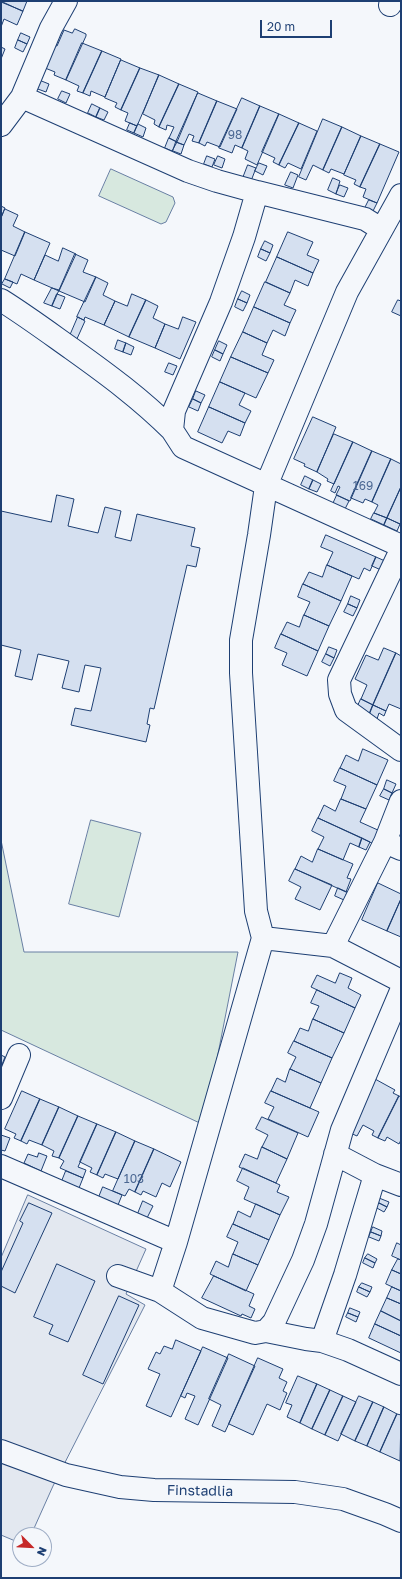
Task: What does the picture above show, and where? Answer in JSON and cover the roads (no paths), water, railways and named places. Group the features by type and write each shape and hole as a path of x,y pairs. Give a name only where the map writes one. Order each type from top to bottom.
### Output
{"street":[{"path":"1,124 22,97 51,28 66,1"},
{"path":"22,97 188,171 216,181 365,219 381,229"},
{"path":"172,430 174,411 221,302 244,237 257,192"},
{"path":"160,1291 176,1242 263,938 256,911 241,673 241,640 266,486 347,292 401,195"},
{"path":"1,300 19,311 111,378 154,412 172,430 183,447 401,546"},
{"path":"401,550 339,680 340,694 346,710 360,722 401,750"},
{"path":"333,946 393,845 401,801"},
{"path":"263,938 333,946 401,981"},
{"path":"266,1331 274,1322 303,1260 316,1224 342,1130 401,991"},
{"path":"1,1098 19,1055"},
{"path":"335,1154 375,1175 401,1185"},
{"path":"1,1166 176,1242"},
{"path":"322,1341 345,1276 375,1175"},
{"path":"118,1276 160,1291 202,1318 255,1333 266,1331 322,1341 348,1350 401,1374"},
{"name":"Finstadlia","path":"1,1451 66,1476 120,1487 154,1490 295,1492 343,1500 401,1521"}]}
